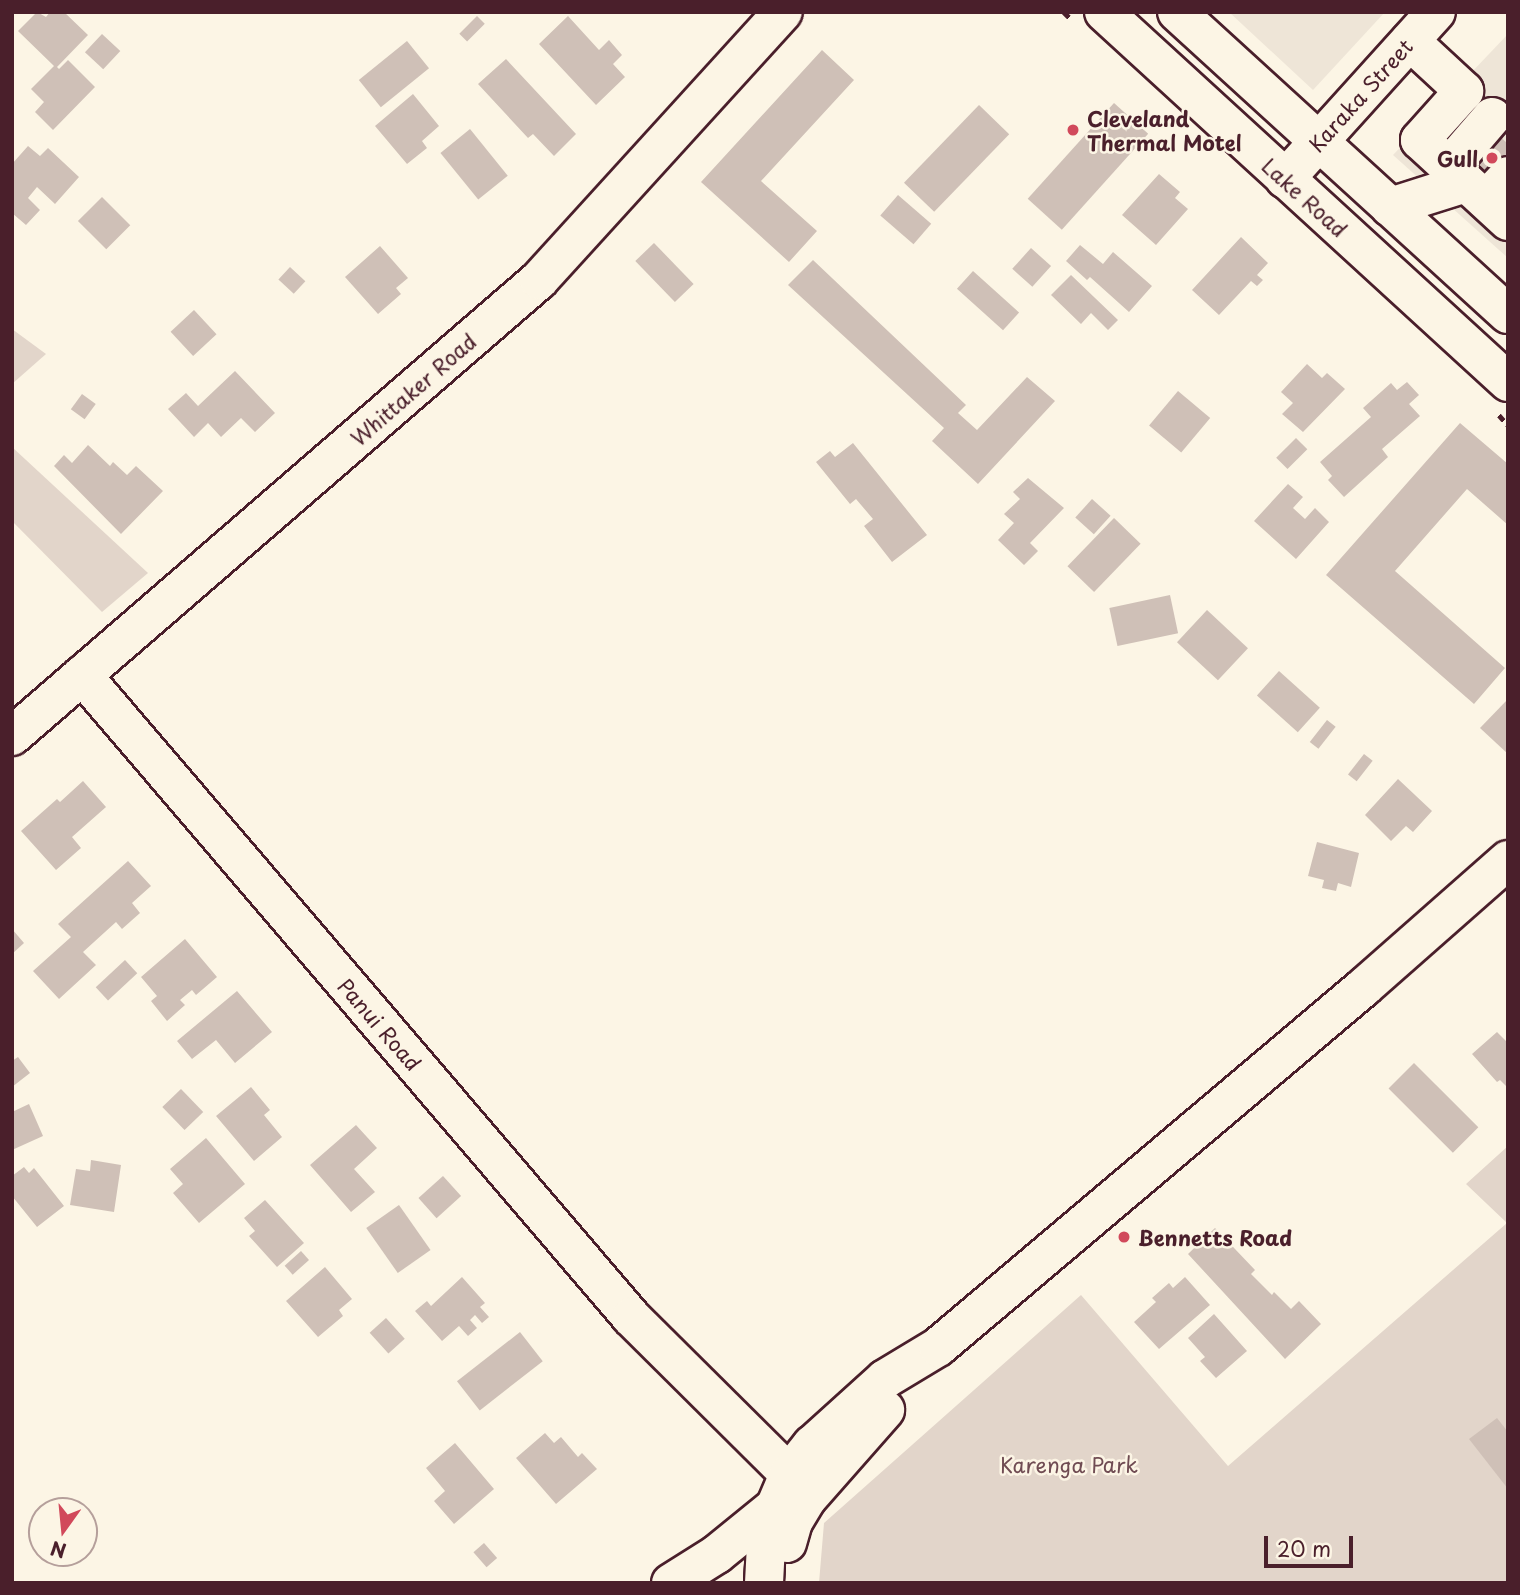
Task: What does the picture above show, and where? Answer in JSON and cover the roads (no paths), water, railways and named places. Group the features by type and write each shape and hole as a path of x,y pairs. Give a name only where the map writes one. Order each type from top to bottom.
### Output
{"street":[{"name":"Whittaker Road","path":"12,736 539,280 783,12"},
{"name":"Lake Road","path":"1104,12 1508,382"},
{"path":"1177,12 1508,314"},
{"name":"Karaka Street","path":"1285,178 1436,12"},
{"path":"1410,41 1500,124 1483,189"},
{"path":"1464,91 1420,140 1483,189"},
{"path":"1390,207 1483,189"},
{"name":"Panui Road","path":"82,675 631,1317 682,1371 782,1503"},
{"path":"769,1582 782,1503 812,1446 886,1379 939,1347 1364,987 1508,860"},
{"path":"670,1583 742,1511 782,1503 799,1510 939,1347"},
{"path":"670,1583 717,1554 782,1503"},
{"path":"717,1554 735,1556 752,1563 769,1582"}],"place":[{"name":"Cleveland Thermal Motel","path":"1073,130"},
{"name":"Gull","path":"1492,158"},
{"name":"Bennetts Road","path":"1124,1237"}],"park label":[{"name":"Karenga Park","path":"1069,1464"}]}
